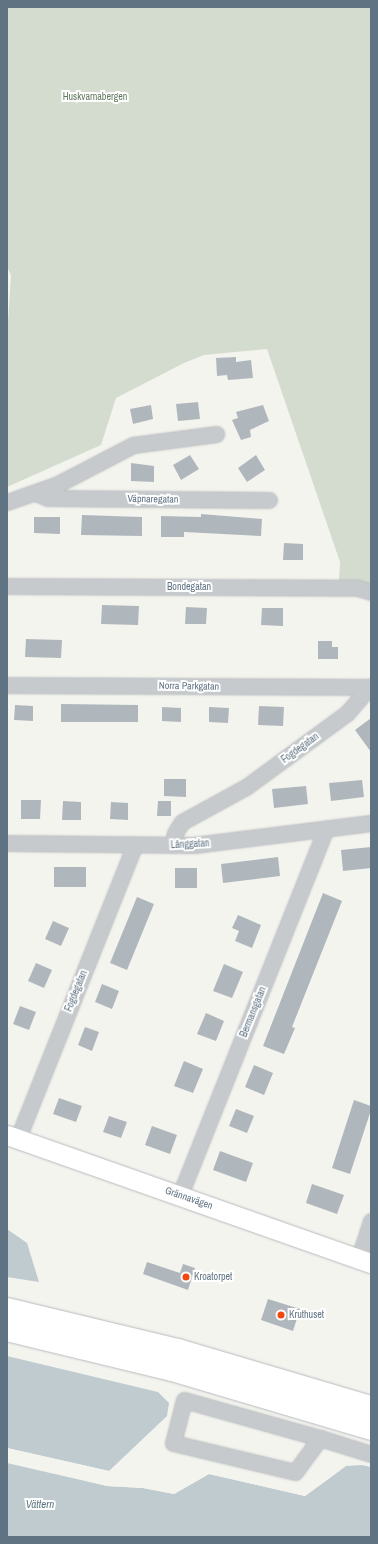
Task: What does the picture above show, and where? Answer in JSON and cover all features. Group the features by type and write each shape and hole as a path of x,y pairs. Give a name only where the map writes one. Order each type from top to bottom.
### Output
{"highway":[{"path":"7,1309 178,1350 371,1407"},
{"path":"7,1330 172,1370 371,1429"}],"main road":[{"name":"Grännavägen","path":"12,1136 365,1260"}],"street":[{"path":"7,502 36,493 134,445 216,434"},
{"name":"Väpnaregatan","path":"36,493 48,498 270,500"},
{"name":"Bondegatan","path":"7,586 350,588 371,592"},
{"name":"Norra Parkgatan","path":"7,685 370,687"},
{"name":"Fogdegatan","path":"172,845 175,833 182,822 246,787 347,713 370,687"},
{"name":"Långgatan","path":"7,844 194,845 371,823"},
{"name":"Bermansgatan","path":"180,1195 326,829"},
{"name":"Fogdegatan","path":"12,1136 135,844"},
{"path":"365,1260 371,1221"},
{"path":"320,1438 294,1472 173,1443 184,1400 320,1438 371,1454"}],"green space":[{"name":"Huskvarnabergen","path":"7,7 371,7 371,584 339,580 340,562 267,349 204,355 184,363 116,398 101,445 7,487 7,338 11,275 7,267"}],"water":[{"path":"7,1229 27,1243 39,1282 7,1277"},
{"path":"7,1356 158,1392 169,1403 167,1416 109,1471 7,1448"},
{"name":"Vättern","path":"7,1463 107,1486 143,1488 174,1494 209,1474 305,1496 346,1466 362,1465 371,1467 371,1537 7,1537"}],"pier":[{"path":"7,1448 109,1471 111,1472 7,1450"},
{"path":"7,1461 108,1484 143,1486 174,1492 209,1472 304,1494 346,1466 305,1496 209,1474 174,1494 143,1488 107,1486"}],"building":[{"path":"236,357 236,362 251,360 253,378 228,380 227,375 217,376 216,358"},
{"path":"198,402 200,419 178,421 176,404"},
{"path":"151,405 153,419 133,424 130,409"},
{"path":"263,405 269,421 250,430 251,437 241,440 232,420 238,418 236,412"},
{"path":"190,455 199,469 181,480 173,465"},
{"path":"256,455 265,470 247,482 238,468"},
{"path":"131,463 154,466 154,482 131,481"},
{"path":"201,514 262,519 261,536 184,532 184,537 161,537 161,516 201,517"},
{"path":"82,515 142,517 142,536 81,535"},
{"path":"34,517 60,517 60,534 34,533"},
{"path":"284,543 303,544 303,560 283,560"},
{"path":"102,605 139,606 138,625 101,624"},
{"path":"186,607 207,608 206,624 185,624"},
{"path":"262,608 283,608 283,626 261,625"},
{"path":"26,639 62,640 61,658 25,657"},
{"path":"318,641 332,641 332,647 338,647 338,659 318,659"},
{"path":"61,704 138,705 138,722 61,722"},
{"path":"15,705 33,706 33,721 14,720"},
{"path":"259,706 284,707 283,726 258,725"},
{"path":"162,707 181,708 181,722 162,721"},
{"path":"209,707 229,708 228,723 209,722"},
{"path":"371,718 371,752 355,730"},
{"path":"164,779 186,779 186,797 164,796"},
{"path":"362,780 364,797 331,801 329,783"},
{"path":"306,786 308,804 274,808 272,789"},
{"path":"21,800 41,800 40,819 21,819"},
{"path":"63,801 81,802 81,820 62,820"},
{"path":"158,801 171,801 171,816 157,816"},
{"path":"111,802 128,803 128,820 110,819"},
{"path":"371,847 371,868 343,871 341,850"},
{"path":"278,857 280,876 223,883 221,864"},
{"path":"54,867 86,867 86,887 54,887"},
{"path":"175,868 197,868 197,888 175,888"},
{"path":"323,893 342,901 292,1027 295,1028 284,1054 263,1046"},
{"path":"137,897 154,904 127,970 110,963"},
{"path":"238,915 261,925 252,948 235,941 239,931 232,928"},
{"path":"53,921 69,928 61,946 45,939"},
{"path":"36,963 52,970 44,988 28,981"},
{"path":"224,964 243,972 232,998 213,991"},
{"path":"102,984 119,991 112,1009 95,1002"},
{"path":"20,1006 36,1012 29,1030 13,1024"},
{"path":"206,1013 224,1021 216,1041 197,1034"},
{"path":"85,1027 99,1032 92,1051 78,1045"},
{"path":"184,1061 203,1069 193,1093 174,1086"},
{"path":"254,1065 273,1073 264,1095 245,1087"},
{"path":"59,1098 82,1106 76,1122 53,1114"},
{"path":"354,1100 371,1106 371,1110 350,1174 332,1168"},
{"path":"236,1109 254,1116 247,1133 229,1126"},
{"path":"109,1116 127,1122 121,1138 103,1132"},
{"path":"152,1126 177,1135 170,1154 145,1145"},
{"path":"220,1151 253,1163 246,1182 213,1170"},
{"path":"312,1184 344,1195 337,1214 306,1203"},
{"path":"147,1262 180,1273 183,1264 195,1268 188,1290 143,1274"},
{"name":"Kruthuset","path":"268,1299 300,1309 293,1331 261,1320"}],"place":[{"name":"Kroatorpet","path":"186,1277"},
{"name":"Kruthuset","path":"281,1315"}]}
